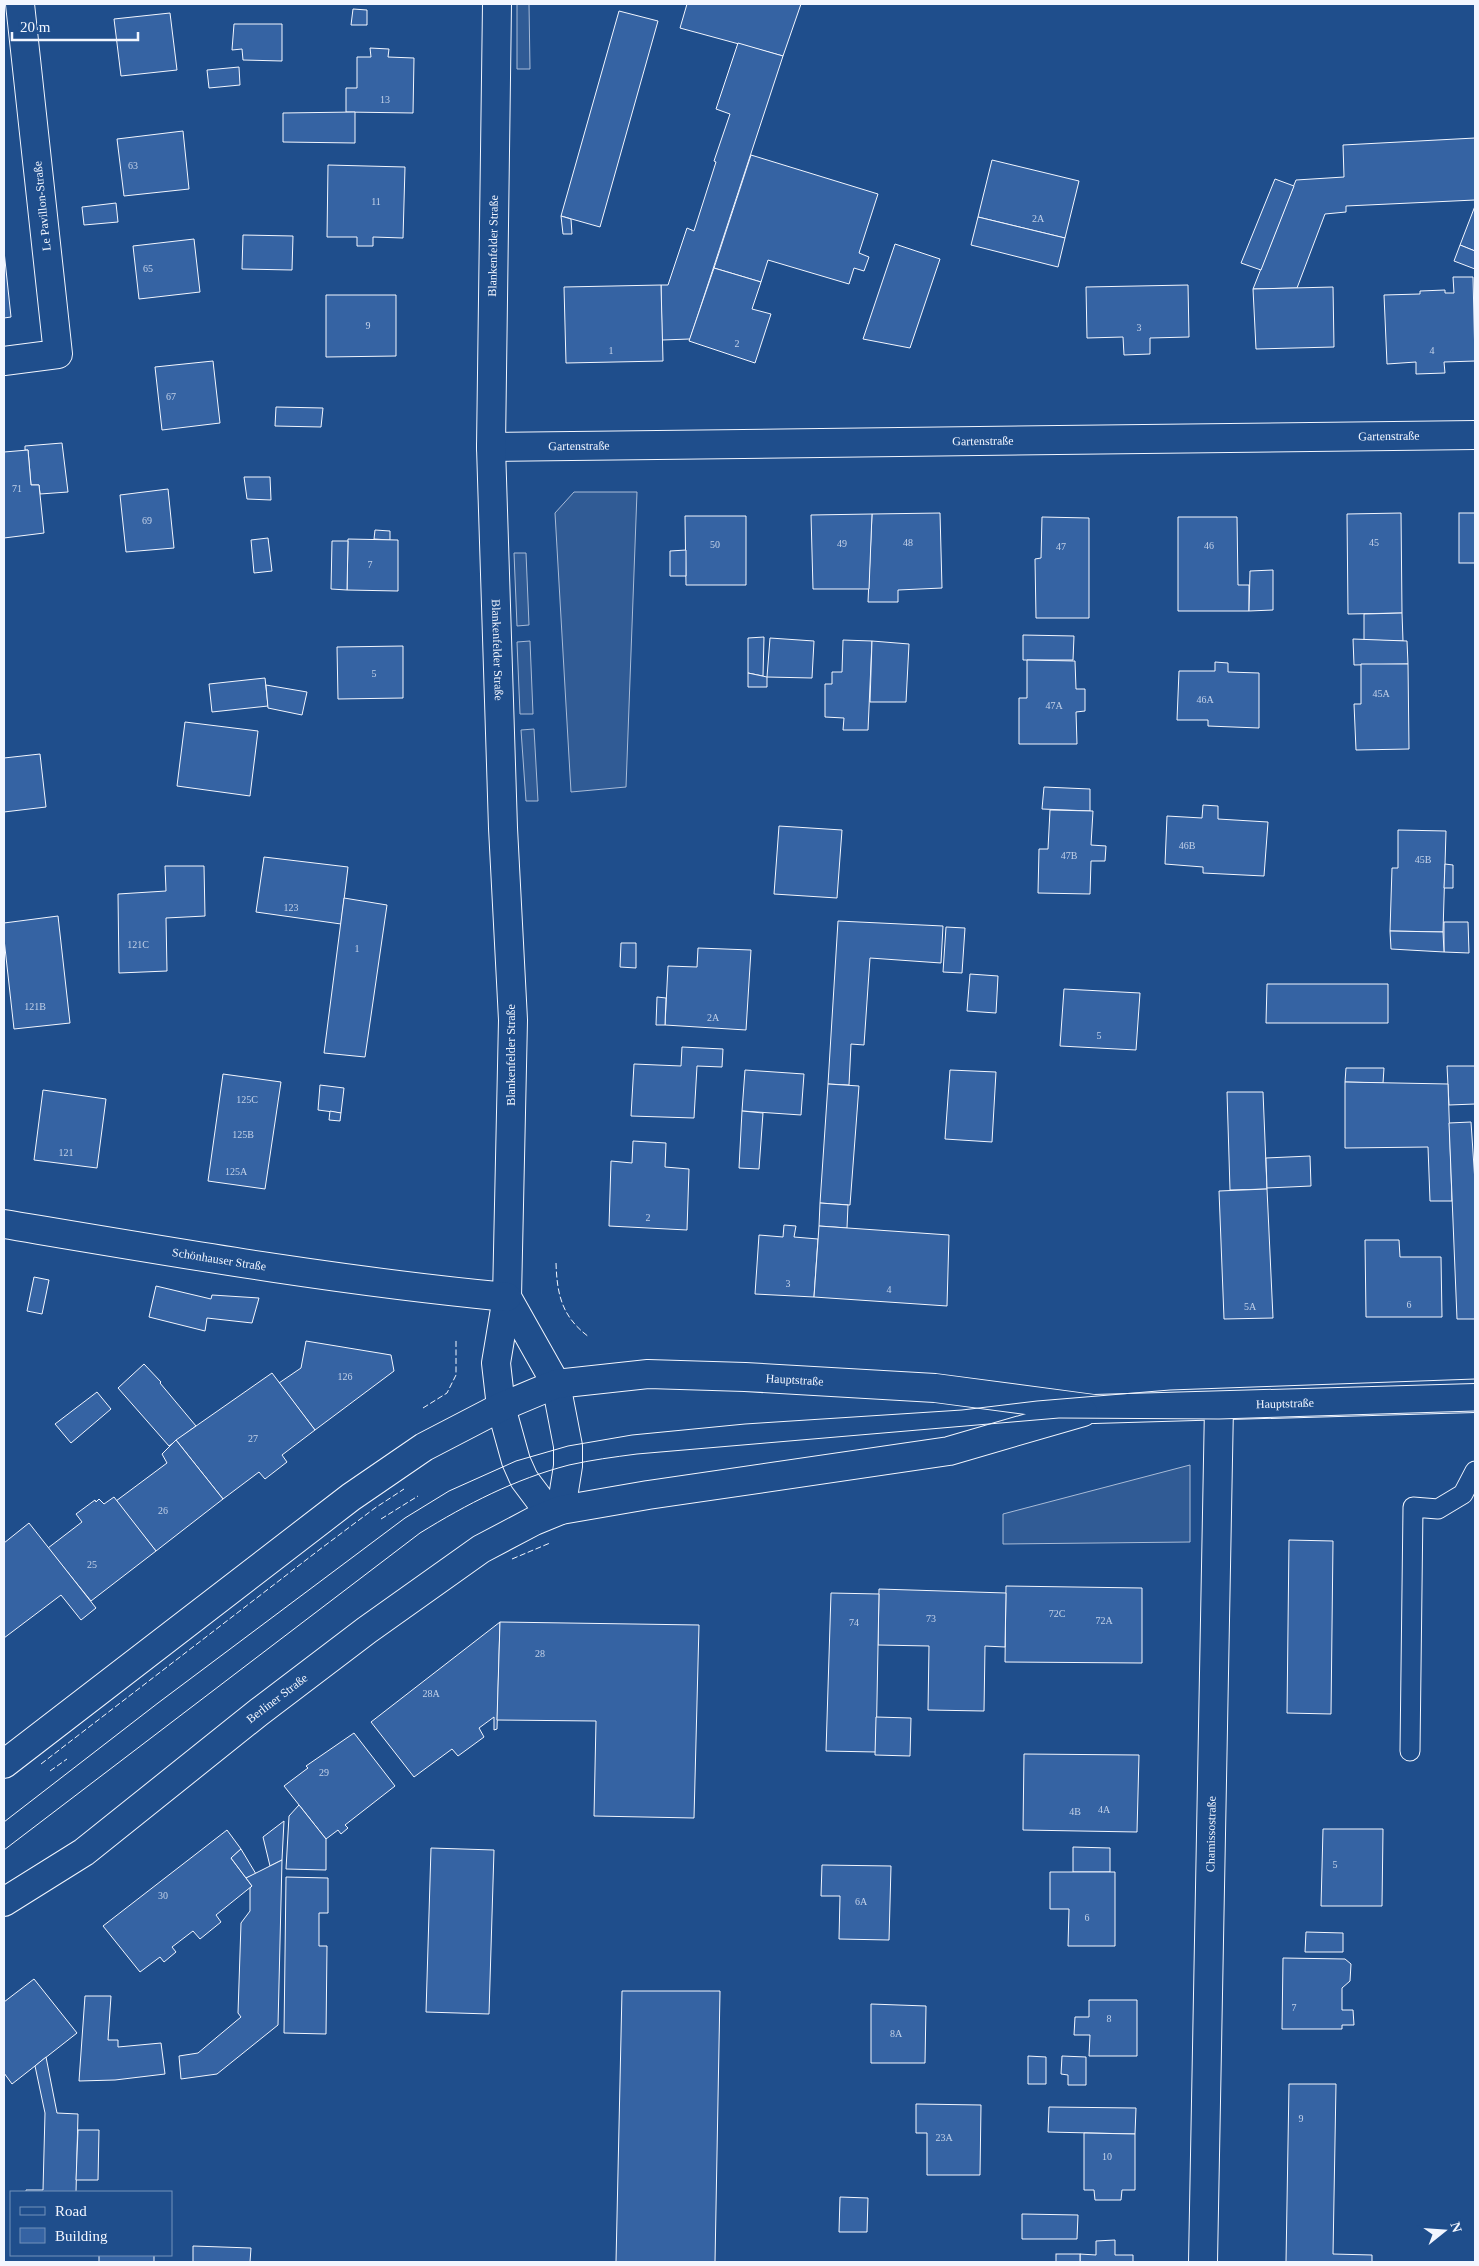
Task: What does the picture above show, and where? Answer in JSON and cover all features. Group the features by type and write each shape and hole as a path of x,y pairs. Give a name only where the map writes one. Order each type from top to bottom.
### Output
{"street":[{"name":"Le Pavillon-Straße","path":"4,361 58,354 20,4"},
{"name":"Blankenfelder Straße","path":"497,4 491,447 502,828 513,1020 507,1297 496,1363 501,1407 516,1461 524,1479 542,1503 561,1510"},
{"name":"Gartenstraße","path":"491,447 1475,435"},
{"name":"Schönhauser Straße","path":"4,1224 287,1271 435,1291 507,1297"},
{"path":"507,1297 556,1384 568,1446 568,1466 561,1510"},
{"name":"Hauptstraße","path":"501,1407 556,1384 648,1374 935,1388 1094,1409 1475,1398"},
{"name":"Chamissostraße","path":"1203,2262 1219,1406"},
{"path":"4,1764 351,1497 424,1447 501,1407"},
{"name":"Hauptstraße","path":"561,1510 761,1477 949,1451 1094,1409"},
{"name":"Berliner Straße","path":"4,1902 84,1852 267,1706 457,1565 504,1536 561,1510"}],"lane":[{"path":"1410,1751 1413,1507 1438,1509 1463,1494 1475,1471"}],"shaded area":[{"path":"517,4 529,4 530,69 517,69"},
{"path":"574,492 637,492 626,787 571,792 555,513"},
{"path":"514,553 526,553 529,625 517,626"},
{"path":"530,641 533,714 520,714 517,642"},
{"path":"534,729 538,801 526,801 521,730"},
{"path":"1190,1465 1190,1542 1003,1544 1003,1514"}],"building":[{"path":"687,4 801,4 783,56 680,28"},
{"path":"353,9 367,10 367,25 351,25"},
{"path":"619,11 658,21 600,227 561,216"},
{"path":"170,13 177,70 121,76 114,19"},
{"path":"234,24 282,24 282,61 243,60 242,49 232,50"},
{"path":"738,43 783,56 690,339 662,340 661,285 668,285 687,228 694,231 716,162 714,161 730,114 716,109"},
{"path":"370,48 389,49 388,57 414,58 413,113 346,112 346,88 357,88 357,57 371,57"},
{"path":"239,67 240,85 209,88 207,70"},
{"path":"355,112 355,143 283,142 283,113"},
{"path":"183,131 189,189 124,196 117,139"},
{"path":"1475,138 1475,200 1346,206 1346,212 1325,214 1297,288 1253,289 1296,180 1344,177 1343,145"},
{"path":"751,155 878,194 859,253 869,257 864,271 854,268 849,284 768,260 761,282 714,268"},
{"path":"992,160 1079,181 1065,238 978,217"},
{"path":"328,165 405,167 403,238 373,237 373,246 357,246 357,237 327,237"},
{"path":"1275,179 1294,186 1261,270 1241,263"},
{"path":"116,203 118,222 84,225 82,207"},
{"path":"1475,206 1475,251 1460,245"},
{"path":"561,216 571,219 572,234 563,234"},
{"path":"978,217 1065,238 1058,267 971,245"},
{"path":"243,235 293,236 292,270 242,269"},
{"path":"194,239 200,292 139,299 133,246"},
{"path":"895,244 940,259 910,348 863,339"},
{"path":"1460,245 1475,251 1475,269 1454,261"},
{"path":"4,251 11,317 4,318"},
{"path":"714,268 761,282 752,309 771,314 755,363 689,341"},
{"path":"1453,277 1473,277 1475,361 1444,362 1445,373 1416,374 1416,362 1387,364 1384,295 1420,294 1420,291 1445,290 1445,293 1454,293"},
{"path":"661,285 663,361 566,363 564,287"},
{"path":"1188,285 1189,337 1150,338 1150,354 1124,355 1123,337 1087,338 1086,287"},
{"path":"1333,287 1334,347 1256,349 1253,289"},
{"path":"326,295 396,295 396,356 326,357"},
{"path":"213,361 220,423 162,430 155,367"},
{"path":"276,407 323,408 321,427 275,426"},
{"path":"62,443 68,492 40,494 39,485 31,485 28,450 25,450 25,446"},
{"path":"28,450 31,485 39,485 44,533 4,538 4,452"},
{"path":"244,477 270,477 271,500 247,499"},
{"path":"168,489 174,548 126,552 120,495"},
{"path":"940,513 942,588 898,590 898,602 868,602 872,514"},
{"path":"1401,513 1402,613 1348,614 1347,514"},
{"path":"1459,513 1475,513 1475,563 1459,563"},
{"path":"872,514 869,589 813,589 811,515"},
{"path":"685,516 746,516 746,585 686,585"},
{"path":"1042,517 1089,518 1089,618 1036,618 1035,559 1041,558"},
{"path":"1178,517 1237,517 1238,585 1249,585 1249,611 1178,611"},
{"path":"375,530 390,531 390,540 374,539"},
{"path":"268,538 272,571 254,573 251,540"},
{"path":"348,539 398,540 398,591 347,590"},
{"path":"332,541 348,541 347,590 331,589"},
{"path":"686,550 686,576 670,576 670,551"},
{"path":"1273,570 1273,610 1249,611 1250,571"},
{"path":"1402,613 1403,641 1364,640 1364,614"},
{"path":"1023,635 1074,636 1073,660 1023,660"},
{"path":"764,637 763,676 748,673 748,638"},
{"path":"770,638 814,641 812,678 767,677"},
{"path":"1353,639 1407,641 1408,664 1354,665"},
{"path":"843,640 872,641 868,730 843,730 844,718 825,717 825,684 832,684 832,672 842,672"},
{"path":"872,641 909,644 906,702 870,702"},
{"path":"403,646 403,698 338,699 337,647"},
{"path":"1027,660 1075,661 1076,689 1085,689 1085,711 1076,712 1077,744 1019,744 1019,698 1027,698"},
{"path":"1215,662 1228,663 1228,672 1259,673 1259,728 1208,726 1208,720 1177,720 1179,671 1215,671"},
{"path":"1361,664 1408,664 1409,749 1356,750 1354,704 1361,704"},
{"path":"748,673 767,677 767,687 748,687"},
{"path":"265,678 268,706 212,712 209,684"},
{"path":"266,685 307,692 302,715 268,708"},
{"path":"185,722 258,731 250,796 177,786"},
{"path":"40,754 46,807 4,812 4,758"},
{"path":"1044,787 1090,789 1090,811 1042,809"},
{"path":"1203,805 1218,806 1218,819 1268,822 1264,876 1203,873 1203,867 1165,864 1167,816 1202,818"},
{"path":"1050,810 1093,811 1091,845 1106,846 1105,861 1091,861 1090,894 1038,893 1039,849 1048,849"},
{"path":"779,826 842,830 837,898 774,894"},
{"path":"1398,830 1446,831 1443,932 1390,931 1392,868 1398,868"},
{"path":"264,857 348,867 341,924 256,912"},
{"path":"1445,864 1453,865 1453,888 1444,888"},
{"path":"165,866 204,866 205,916 166,918 167,971 119,973 118,894 166,891"},
{"path":"344,898 387,905 365,1057 324,1053"},
{"path":"58,916 70,1023 14,1029 4,939 4,923"},
{"path":"838,921 943,926 941,963 870,958 864,1045 851,1044 849,1085 828,1084"},
{"path":"1444,922 1468,922 1469,953 1444,952"},
{"path":"946,927 965,928 962,973 943,972"},
{"path":"1390,931 1443,932 1444,952 1391,949"},
{"path":"621,943 636,943 636,968 620,967"},
{"path":"698,948 751,950 746,1030 665,1025 668,966 697,967"},
{"path":"970,974 998,976 996,1013 967,1011"},
{"path":"1267,984 1388,984 1388,1023 1266,1023"},
{"path":"1064,989 1140,993 1136,1050 1060,1046"},
{"path":"657,997 666,998 665,1025 656,1025"},
{"path":"682,1047 723,1049 722,1067 697,1066 694,1118 631,1116 634,1064 681,1066"},
{"path":"1447,1066 1475,1066 1475,1104 1449,1105"},
{"path":"1346,1068 1384,1068 1383,1083 1345,1082"},
{"path":"745,1070 804,1074 801,1115 742,1111"},
{"path":"950,1070 996,1072 992,1142 945,1139"},
{"path":"223,1074 281,1082 265,1189 208,1181"},
{"path":"1345,1082 1448,1084 1452,1201 1430,1201 1428,1147 1345,1148"},
{"path":"828,1084 859,1086 850,1205 820,1203"},
{"path":"320,1085 344,1088 341,1113 318,1110"},
{"path":"43,1090 106,1099 97,1168 34,1160"},
{"path":"1227,1092 1263,1092 1267,1189 1230,1190"},
{"path":"330,1111 341,1113 340,1121 329,1120"},
{"path":"742,1111 763,1113 759,1169 739,1168"},
{"path":"1471,1122 1475,1182 1475,1319 1457,1319 1449,1123"},
{"path":"633,1141 666,1143 665,1167 689,1169 687,1230 609,1226 611,1161 632,1163"},
{"path":"1310,1156 1311,1186 1267,1188 1266,1158"},
{"path":"1267,1189 1273,1318 1224,1319 1219,1191"},
{"path":"820,1203 848,1205 847,1228 819,1226"},
{"path":"784,1225 796,1226 794,1237 818,1239 814,1297 755,1294 759,1235 783,1237"},
{"path":"819,1226 949,1235 947,1306 814,1297"},
{"path":"1365,1240 1399,1240 1400,1257 1441,1257 1442,1317 1366,1317"},
{"path":"34,1277 49,1280 42,1314 27,1311"},
{"path":"156,1286 211,1299 212,1295 259,1298 252,1323 207,1318 205,1331 149,1317"},
{"path":"306,1341 391,1355 394,1371 315,1430 279,1383 301,1368"},
{"path":"144,1364 196,1426 169,1446 118,1388"},
{"path":"272,1373 315,1430 282,1455 287,1462 265,1479 259,1472 223,1499 176,1440"},
{"path":"97,1392 111,1409 71,1443 55,1424"},
{"path":"176,1440 223,1499 156,1551 116,1501 167,1463 162,1454"},
{"path":"114,1497 156,1551 91,1601 48,1548 82,1522 76,1514 95,1500 96,1502 99,1499 104,1504"},
{"path":"29,1523 96,1608 81,1620 61,1595 4,1638 4,1543"},
{"path":"1289,1540 1333,1541 1331,1714 1287,1713"},
{"path":"1006,1586 1142,1588 1142,1663 1005,1662"},
{"path":"879,1589 1006,1593 1005,1647 985,1646 984,1711 928,1710 929,1646 878,1645"},
{"path":"831,1593 879,1594 876,1752 826,1751"},
{"path":"500,1622 497,1729 494,1730 494,1717 479,1728 484,1737 458,1756 452,1749 414,1777 371,1722"},
{"path":"500,1622 699,1625 694,1818 594,1816 596,1721 497,1720"},
{"path":"876,1717 911,1718 910,1756 875,1755"},
{"path":"354,1733 395,1786 345,1825 348,1828 341,1834 338,1830 326,1839 284,1786 308,1768 306,1766"},
{"path":"1024,1754 1139,1755 1137,1832 1023,1830"},
{"path":"299,1805 326,1839 326,1870 286,1869 289,1816"},
{"path":"284,1821 282,1860 270,1866 263,1837"},
{"path":"1323,1829 1383,1829 1382,1906 1321,1906"},
{"path":"227,1830 241,1849 231,1858 252,1886 216,1915 221,1922 200,1939 193,1931 172,1947 176,1952 164,1962 160,1957 140,1972 103,1926"},
{"path":"1073,1847 1110,1848 1110,1872 1073,1872"},
{"path":"431,1848 494,1850 489,2014 426,2012"},
{"path":"241,1849 256,1874 246,1878 231,1858"},
{"path":"282,1860 278,2025 217,2074 181,2079 179,2056 198,2053 241,2017 238,2013 241,1923 250,1911 250,1888 252,1886 246,1878"},
{"path":"822,1865 891,1866 889,1940 839,1939 840,1896 821,1896"},
{"path":"1050,1872 1115,1872 1115,1946 1068,1946 1069,1909 1050,1909"},
{"path":"286,1877 328,1878 328,1913 319,1913 319,1946 327,1946 326,2034 284,2033"},
{"path":"1306,1932 1343,1933 1343,1952 1305,1952"},
{"path":"1283,1958 1345,1959 1351,1964 1350,1981 1342,1988 1342,2010 1353,2010 1354,2025 1342,2025 1342,2029 1282,2029"},
{"path":"34,1979 77,2033 12,2084 4,2073 4,2002"},
{"path":"622,1991 720,1991 715,2262 616,2262"},
{"path":"85,1996 111,1996 108,2040 118,2040 118,2047 161,2043 165,2074 115,2080 79,2081"},
{"path":"1089,2000 1137,2000 1137,2056 1089,2056 1090,2035 1074,2035 1075,2017 1089,2017"},
{"path":"871,2004 926,2006 925,2063 871,2063"},
{"path":"1028,2056 1046,2057 1046,2084 1028,2084"},
{"path":"1062,2056 1086,2057 1086,2085 1068,2085 1068,2075 1061,2074"},
{"path":"46,2057 57,2113 78,2114 76,2191 26,2191 43,2190 45,2113 35,2066"},
{"path":"1289,2084 1336,2084 1333,2254 1372,2255 1372,2262 1286,2262"},
{"path":"916,2104 981,2105 980,2175 927,2175 927,2133 916,2133"},
{"path":"1049,2107 1136,2108 1135,2134 1048,2132"},
{"path":"78,2130 99,2130 98,2180 76,2180"},
{"path":"1084,2133 1135,2134 1135,2190 1122,2190 1121,2200 1095,2200 1094,2190 1084,2190"},
{"path":"840,2197 868,2198 867,2232 839,2232"},
{"path":"1022,2214 1078,2215 1077,2239 1022,2239"},
{"path":"1115,2240 1115,2255 1133,2255 1133,2262 1080,2262 1080,2254 1096,2255 1096,2241"},
{"path":"193,2246 251,2248 250,2262 193,2262"},
{"path":"1056,2254 1080,2254 1080,2262 1056,2262"},
{"path":"99,2256 154,2256 154,2262 99,2262"}],"tram line":[{"path":"4,1822 158,1703 405,1518 449,1491 516,1461 568,1446 632,1435 745,1424 962,1410 1037,1401 1170,1390 1475,1379"},
{"path":"4,1850 420,1533 492,1493 530,1477 569,1465 637,1454 1059,1418 1219,1419 1475,1411"}],"fence":[{"path":"556,1263 560,1295 567,1313 589,1337"},
{"path":"423,1408 447,1393 456,1375 456,1340"},
{"path":"41,1764 319,1550 404,1489"},
{"path":"381,1519 418,1496"},
{"path":"512,1559 550,1543"},
{"path":"50,1771 67,1759"}]}
